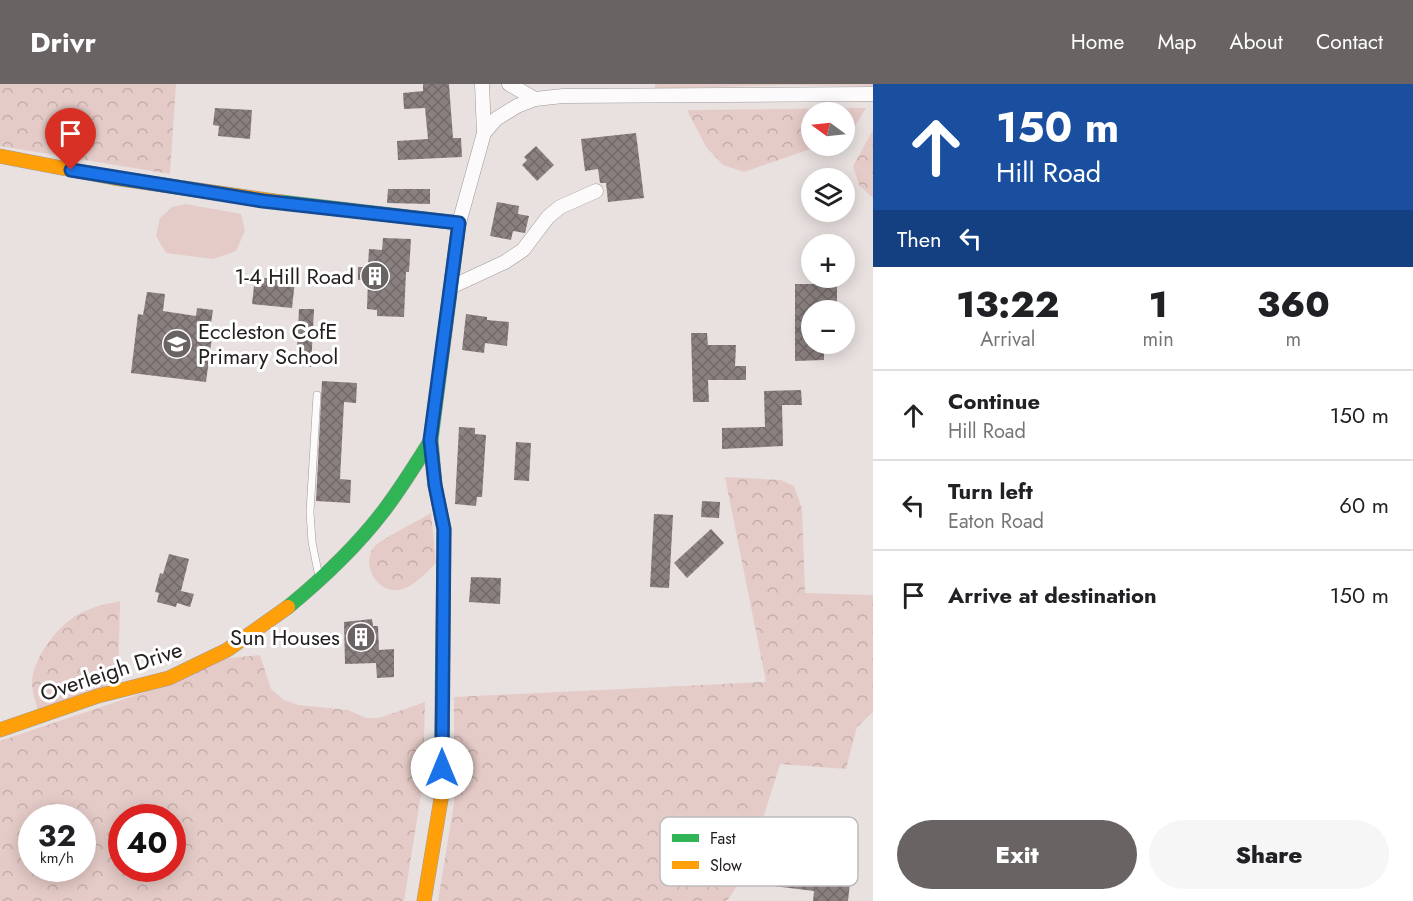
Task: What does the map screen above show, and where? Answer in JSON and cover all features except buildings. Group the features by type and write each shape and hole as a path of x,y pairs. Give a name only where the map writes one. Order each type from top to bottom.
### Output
{"street":[{"path":"424,901 442,791 444,529 435,485 430,440 459,223 484,133 482,84"},
{"path":"509,84 536,99"},
{"path":"484,133 496,119 517,106 536,99 563,96 873,94"},
{"path":"0,156 60,169 253,199 459,223"},
{"path":"451,287 505,262 523,250 548,217 560,207 596,191"},
{"name":"Overleigh Drive","path":"0,730 112,692 168,679 208,660 243,639 292,605 375,521 430,440"}],"lane":[{"path":"317,396 310,512 312,542 319,579"}],"green space":[{"path":"0,84 176,84 170,174 0,146"},
{"path":"655,84 873,84 873,86 783,85 655,89"},
{"path":"855,108 866,108 855,126"},
{"path":"801,109 801,152 744,172 723,165 706,147 687,110"},
{"path":"873,130 873,198 859,185 853,166"},
{"path":"186,204 241,214 245,231 236,251 213,259 166,253 156,236 160,218 172,207"},
{"path":"725,477 781,480 794,486 802,509 805,593 873,595 873,712 857,727 846,769 780,764 763,817 660,817 660,886 737,886 727,901 438,901 454,803 454,697 766,682"},
{"path":"431,513 436,563 417,581 401,590 388,589 381,585 372,574 370,567 369,559 375,546"},
{"path":"120,601 118,682 38,710 33,693 33,673 48,643 63,626 79,614"},
{"path":"260,655 271,689 284,700 298,705 348,710 366,718 379,718 425,702 423,782 404,901 0,901 0,741 178,681 219,659"}],"traffic: fast":[{"path":"281,202 459,223 431,440 435,485 444,529 441,799"},
{"path":"288,607 338,563 361,539 395,495 431,440"}],"traffic: slow":[{"path":"0,156 114,178 281,202"},
{"path":"0,730 98,696 169,678 227,650 288,607"},
{"path":"424,901 441,799"}],"place":[{"name":"1-4 Hill Road","path":"375,276"},
{"name":"Eccleston CofE Primary School","path":"177,344"},
{"name":"Sun Houses","path":"361,637"}],"route":[{"path":"71,170 263,201 459,223 430,440 435,485 444,529 442,768"}]}
